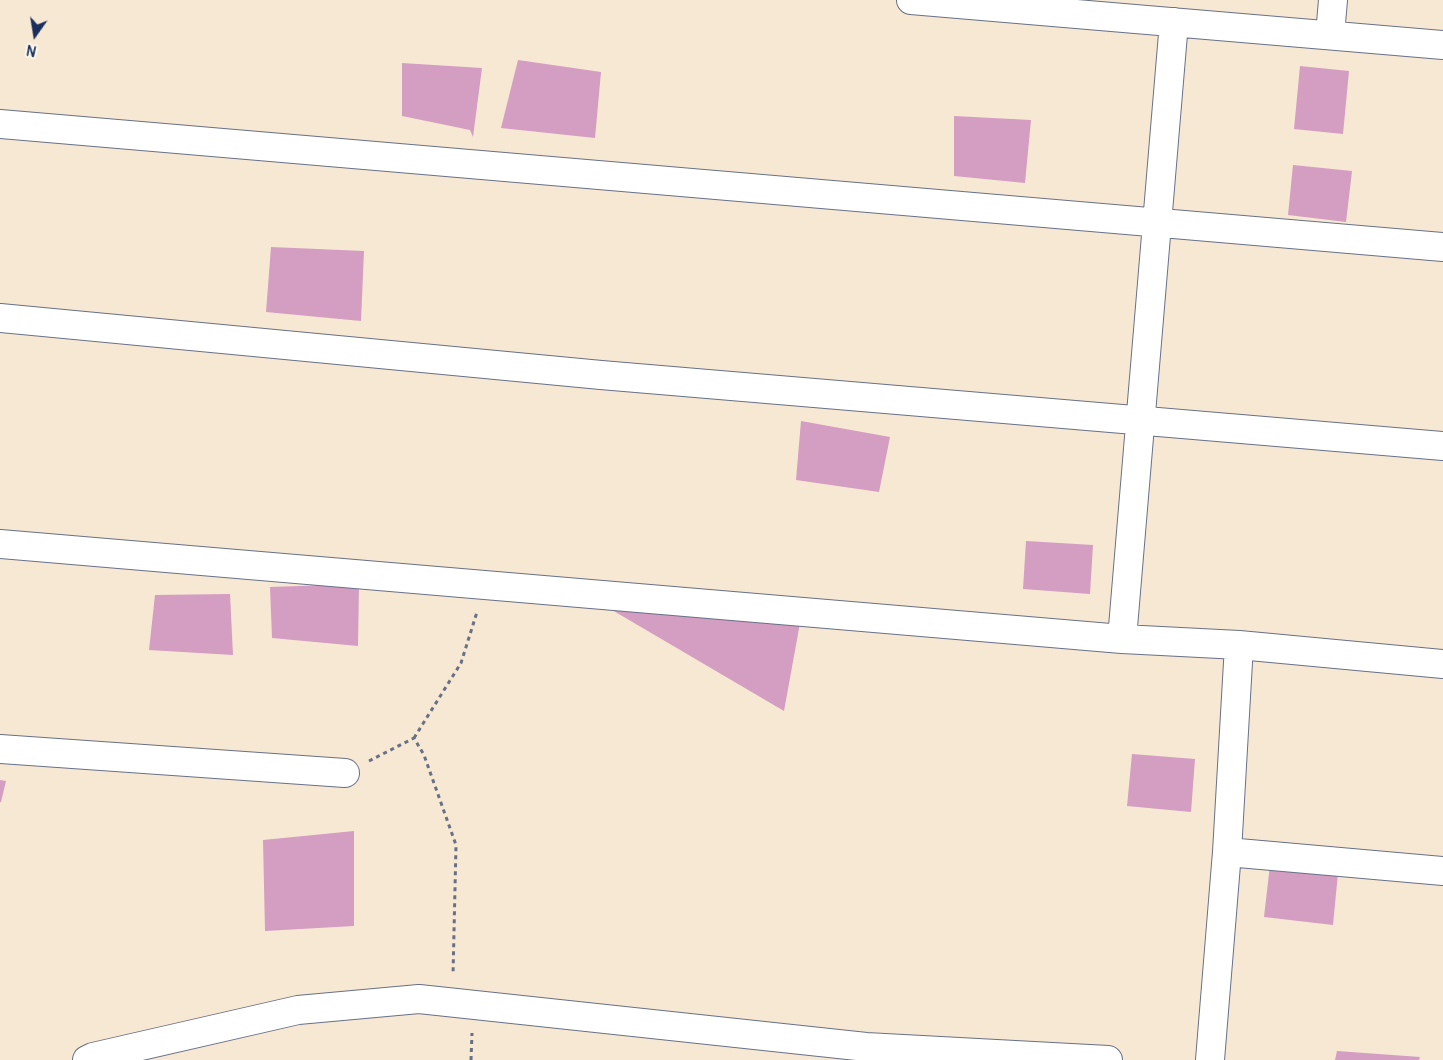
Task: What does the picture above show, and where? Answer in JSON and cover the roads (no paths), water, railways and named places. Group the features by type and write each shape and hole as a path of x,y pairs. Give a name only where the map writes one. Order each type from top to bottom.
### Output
{"street":[{"path":"911,0 1443,45"},
{"path":"1330,36 1333,0"},
{"path":"1122,639 1174,22"},
{"path":"0,124 1443,247"},
{"path":"0,318 601,375 1443,446"},
{"path":"0,544 1122,639 1239,645 1443,664"},
{"path":"1210,1060 1227,852 1239,645"},
{"path":"0,749 345,773"},
{"path":"1227,852 1443,871"},
{"path":"87,1060 93,1057 298,1010 419,999 867,1053 1108,1060"}]}
